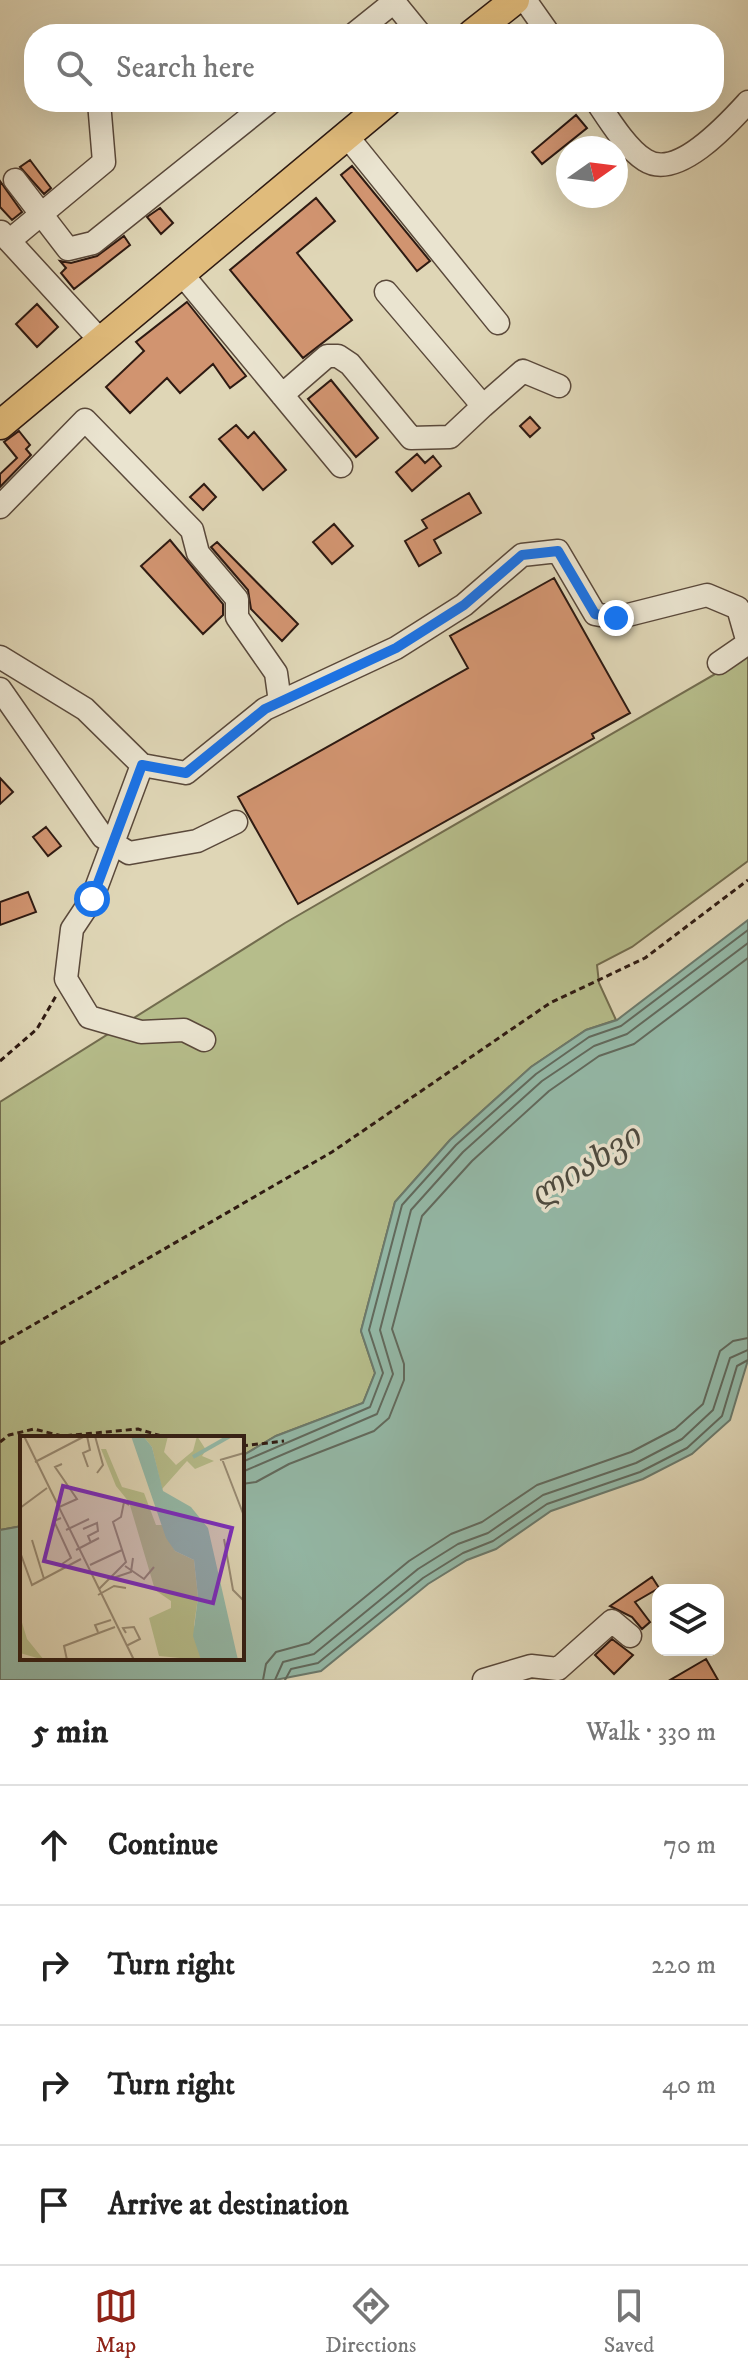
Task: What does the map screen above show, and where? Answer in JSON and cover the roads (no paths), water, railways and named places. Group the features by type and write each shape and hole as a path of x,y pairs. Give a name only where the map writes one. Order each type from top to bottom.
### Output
{"main road":[{"path":"485,24 515,0"},
{"path":"0,425 375,112"}],"street":[{"path":"525,0 542,24"},
{"path":"366,24 394,2 412,24"},
{"path":"605,112 645,160 661,166 679,162 721,131 748,102"},
{"path":"100,112 104,162 42,215 5,236 100,340"},
{"path":"15,180 68,249 93,243 257,112"},
{"path":"346,135 498,323"},
{"path":"181,273 341,466"},
{"path":"386,292 483,406"},
{"path":"282,395 327,356 338,356 350,364 411,438 450,437 523,371 559,386"},
{"path":"0,507 85,420 192,530 198,553 237,599 237,617 276,673 280,702"},
{"path":"0,657 85,709 142,765 186,773 265,709 396,648 464,605 522,555 558,551 595,614 616,618 707,595 738,608 748,643 719,663"},
{"path":"0,689 103,837 129,853 197,841 236,822"},
{"path":"142,765 92,899 72,929 66,979 89,1017 141,1032 184,1030 204,1040"},
{"path":"484,1680 531,1666 558,1669 612,1621 630,1636"}],"water":[{"name":"ლიახვი","path":"748,920 748,1360 730,1420 692,1454 643,1479 551,1511 496,1549 467,1560 428,1584 321,1671 275,1680 0,1680 0,1530 20,1526 20,1660 244,1660 244,1455 276,1436 363,1403 375,1373 361,1331 395,1202 450,1140 531,1067 586,1030 617,1020"}]}
